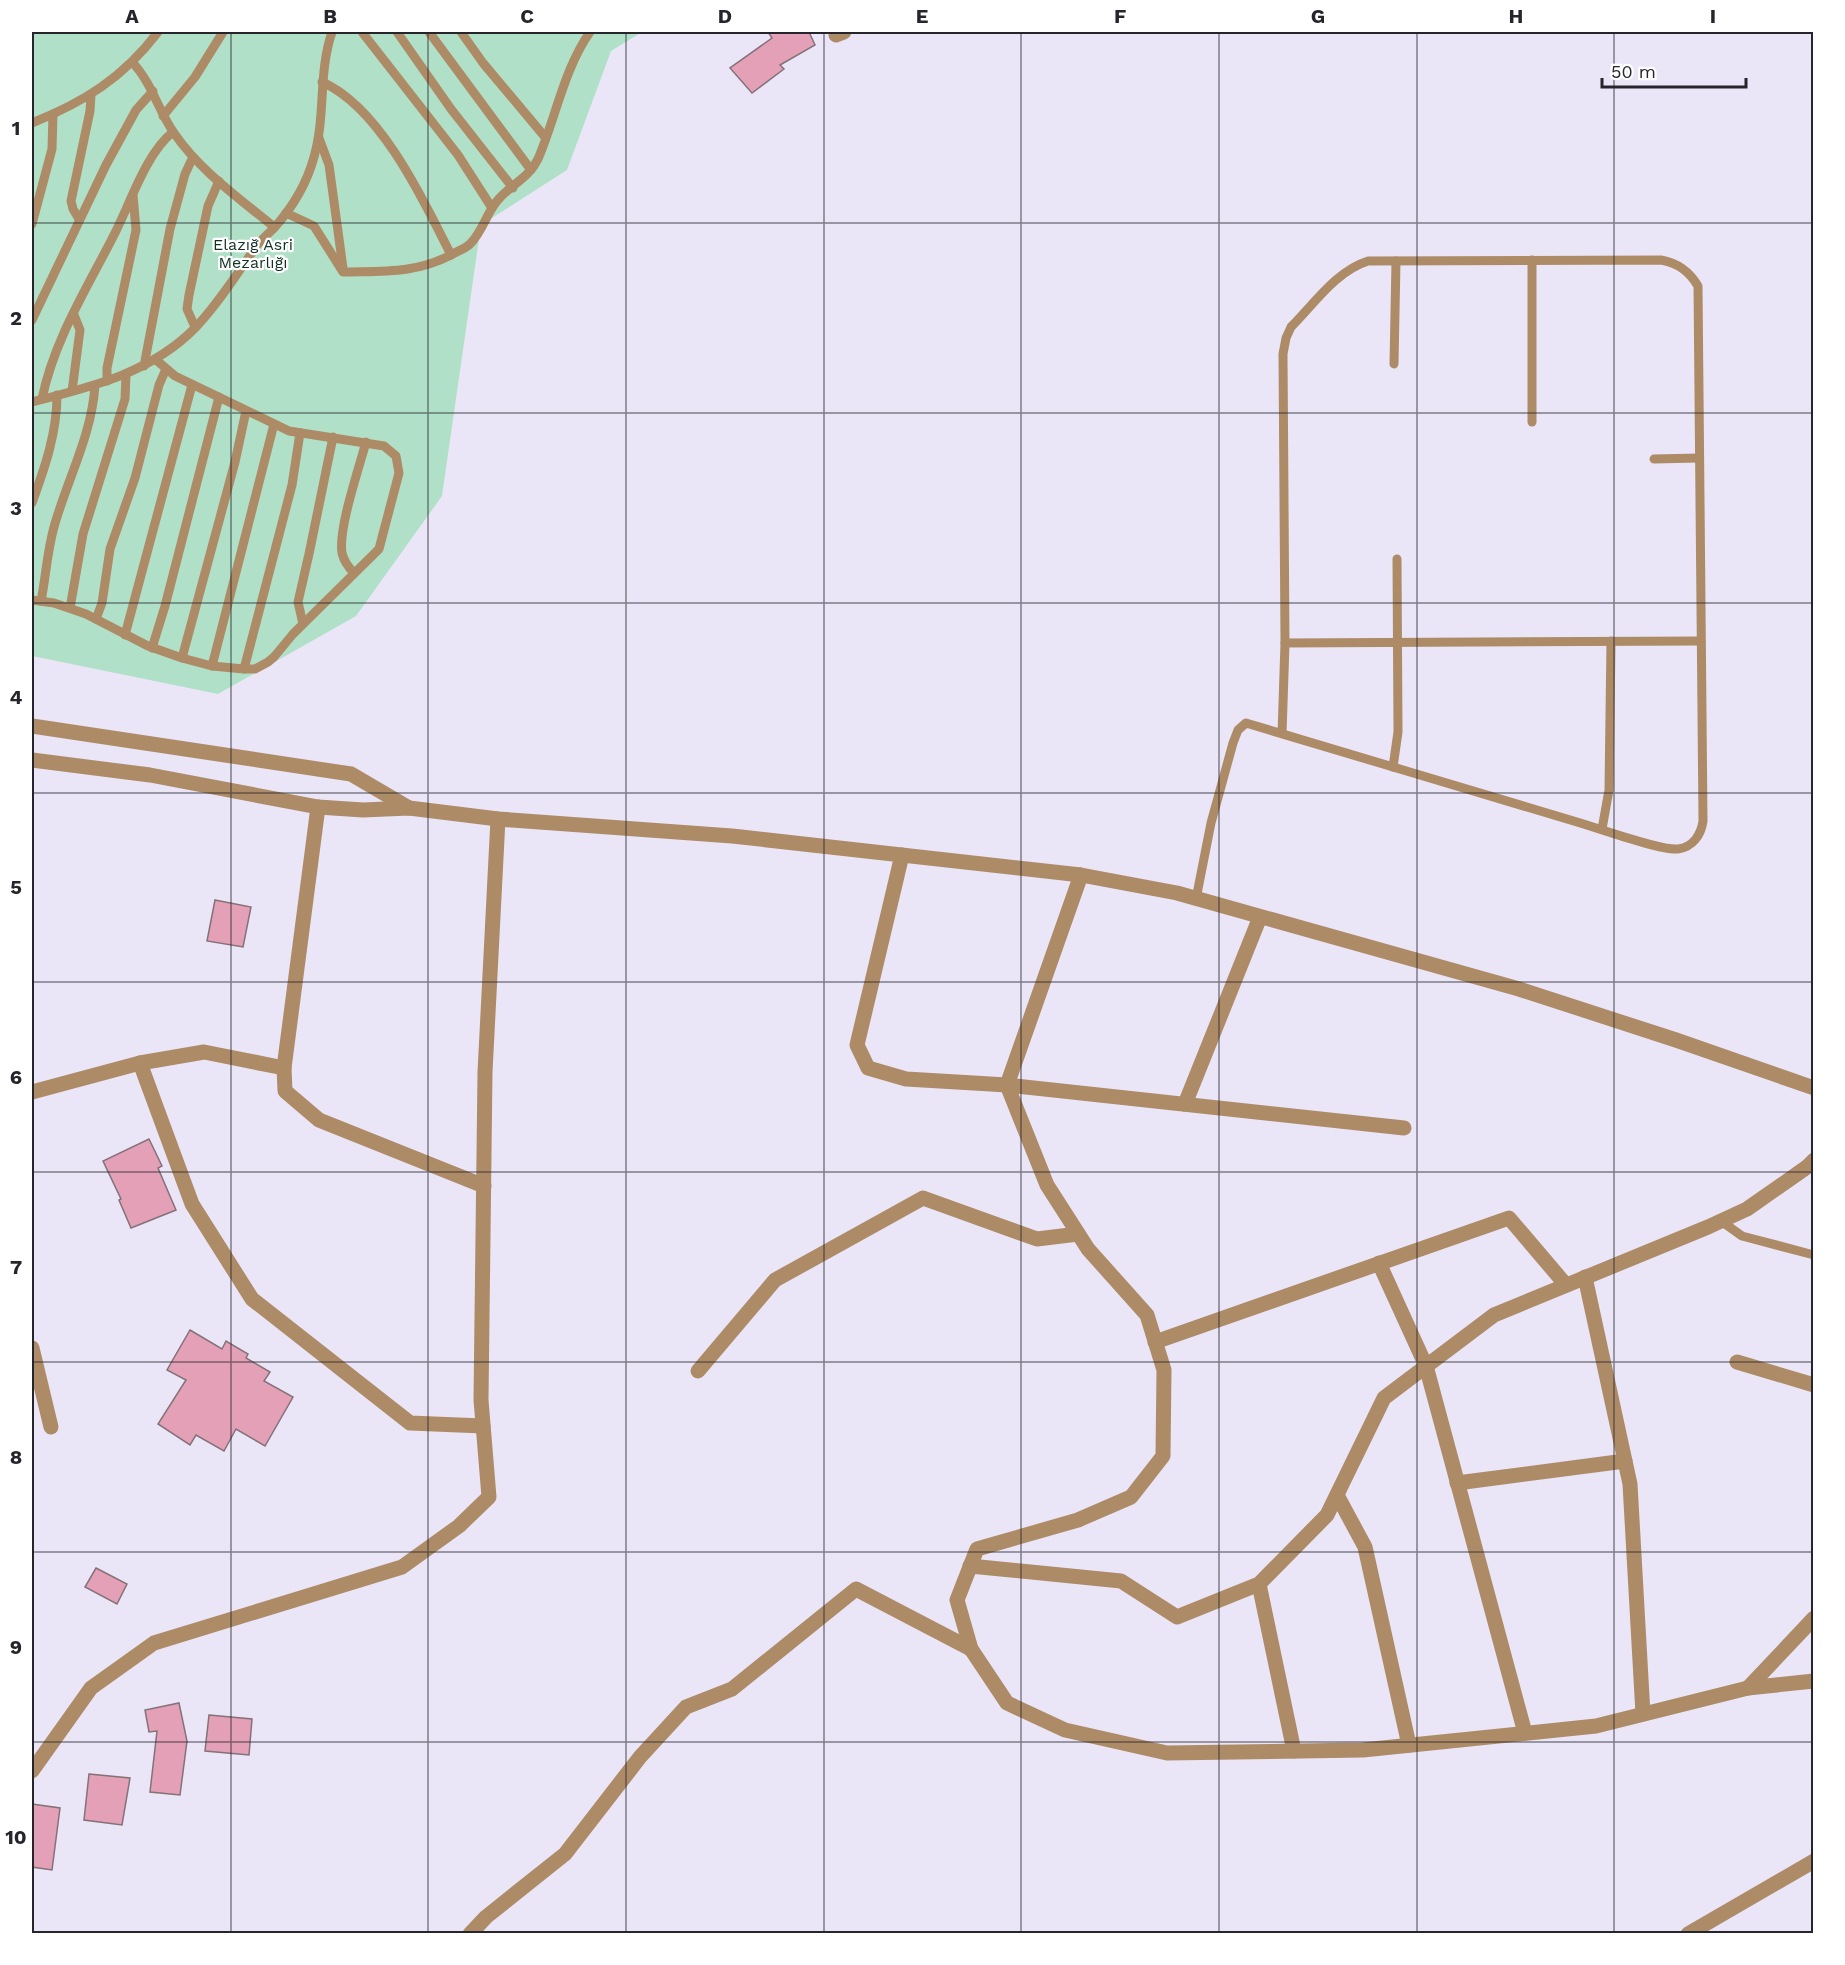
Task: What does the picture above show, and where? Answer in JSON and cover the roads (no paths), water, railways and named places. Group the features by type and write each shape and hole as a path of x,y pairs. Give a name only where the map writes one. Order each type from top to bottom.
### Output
{"street":[{"path":"32,726 351,774 409,808"},
{"path":"32,759 150,775 318,807 363,810 409,808 498,819 732,836 1081,875 1196,899 1519,989 1814,1088"},
{"path":"318,807 284,1068 285,1091 319,1120 484,1186"},
{"path":"32,1771 91,1688 154,1643 402,1566 459,1526 489,1497 481,1400 485,1072 498,819"},
{"path":"902,855 857,1045 868,1068 906,1078 1007,1085 1404,1128"},
{"path":"1081,875 1007,1085 1047,1185 1088,1249 1147,1315 1164,1370 1162,1456 1131,1497 1078,1520 977,1549 957,1600 971,1649 1007,1703 1065,1730 1167,1753 1363,1750 1596,1726 1748,1688 1814,1681"},
{"path":"1185,1104 1260,917"},
{"path":"32,1092 140,1063 204,1052 284,1068"},
{"path":"140,1063 192,1204 252,1299 410,1423 483,1426"},
{"path":"970,1566 1121,1581 1177,1617 1259,1584 1327,1515 1384,1398 1494,1315 1747,1209 1814,1160"},
{"path":"698,1371 775,1280 922,1198 1037,1239 1078,1234"},
{"path":"1155,1342 1509,1218 1566,1285"},
{"path":"1379,1263 1426,1366 1525,1733"},
{"path":"1585,1277 1630,1484 1643,1714"},
{"path":"32,1348 51,1427"},
{"path":"1737,1362 1814,1385"},
{"path":"1457,1483 1625,1461"},
{"path":"1337,1495 1365,1546 1409,1745"},
{"path":"1259,1584 1294,1751"},
{"path":"470,1934 486,1917 565,1854 640,1757 686,1707 732,1689 856,1589 971,1649"},
{"path":"1748,1688 1814,1618"},
{"path":"1688,1934 1814,1861"}],"lane":[{"path":"32,123 91,95 113,80 158,32"},
{"path":"163,116 195,77 223,32"},
{"path":"32,402 107,381 144,366 179,343 195,327 261,241 286,213 305,180 319,138 325,56 332,32"},
{"path":"362,32 458,155 492,208"},
{"path":"397,32 451,109 513,188"},
{"path":"429,32 531,170"},
{"path":"461,32 483,63 545,137"},
{"path":"343,272 396,272 415,269 428,266 470,245 503,194 513,188 531,170 537,160 572,65 591,32"},
{"path":"132,62 153,91 163,116 173,132 193,157 274,227"},
{"path":"322,82 356,106 398,157 413,180 451,255"},
{"path":"32,320 106,165 136,110 153,91"},
{"path":"79,219 72,209 71,198 90,111 91,95"},
{"path":"32,224 52,148 53,114"},
{"path":"42,399 52,360 74,315 133,195 163,140 173,132"},
{"path":"319,138 329,165 343,272"},
{"path":"144,366 170,229 184,174 193,157"},
{"path":"195,327 187,309 189,295 208,206 219,181"},
{"path":"107,381 107,368 136,230 133,195"},
{"path":"286,213 314,226 343,272"},
{"path":"1532,260 1532,422"},
{"path":"1196,899 1211,823 1233,743 1238,730 1246,723 1282,734 1602,829 1668,849 1692,844 1702,830 1698,286 1692,277 1677,264 1661,260 1368,261 1353,266 1291,327 1283,354 1286,643 1282,734"},
{"path":"1394,364 1396,261"},
{"path":"72,391 80,330 74,315"},
{"path":"94,385 81,449 54,527 36,600 70,608 152,648 182,658 212,666 255,669 268,662 379,549 399,473 396,456 384,446 289,431 175,376 155,359"},
{"path":"96,619 103,596 110,549 130,496 159,385 166,369"},
{"path":"70,608 83,534 125,399 126,374"},
{"path":"125,634 192,384"},
{"path":"32,503 49,454 57,420 57,395"},
{"path":"152,648 219,397"},
{"path":"182,658 235,462 246,411"},
{"path":"212,666 274,424"},
{"path":"244,669 289,495 300,433"},
{"path":"303,624 298,611 298,602 333,437"},
{"path":"354,573 344,558 342,544 354,485 366,442"},
{"path":"1654,459 1699,458"},
{"path":"1393,767 1398,732 1397,559"},
{"path":"1286,643 1701,640"},
{"path":"1602,829 1609,790 1611,641"},
{"path":"1721,1221 1742,1236 1814,1254"}],"park label":[{"name":"Elazığ Asri Mezarlığı","path":"253,253"}]}
